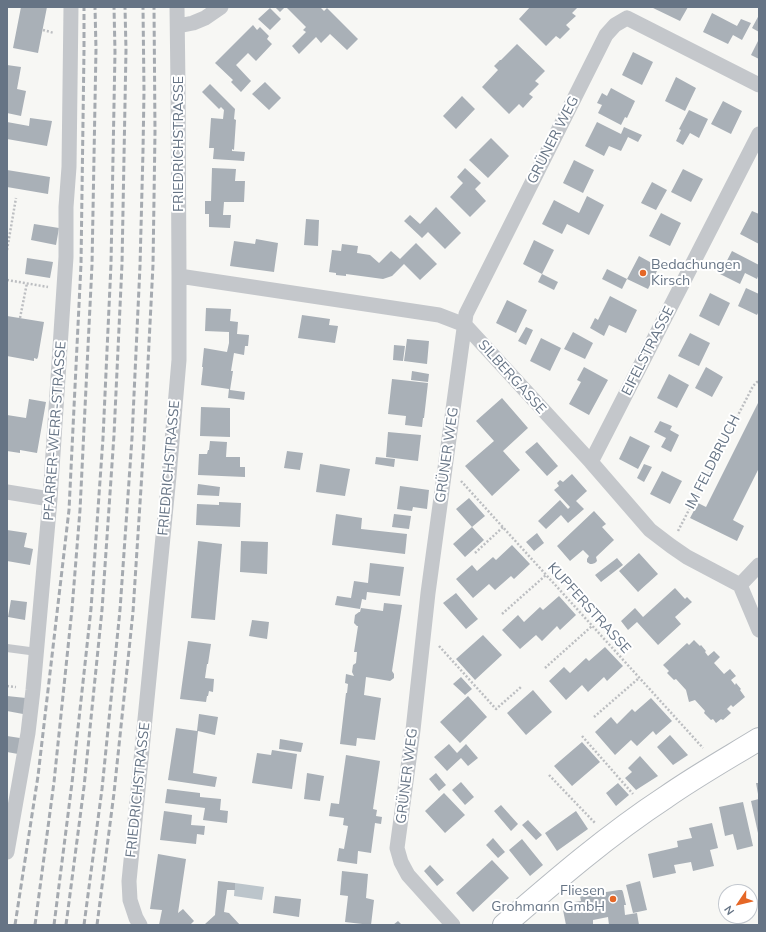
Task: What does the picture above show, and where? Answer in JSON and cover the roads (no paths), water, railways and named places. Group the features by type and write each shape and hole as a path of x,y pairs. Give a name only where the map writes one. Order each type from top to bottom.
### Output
{"street":[{"name":"PFARRER-WERR-STRASSE","path":"7,852 11,807 28,734 37,652 50,499 64,290 66,207 69,167 70,7"},
{"name":"FRIEDRICHSTRASSE","path":"140,925 130,900 129,881 179,360 177,7"},
{"path":"178,26 193,23 205,18 221,7"},
{"path":"626,13 759,85"},
{"name":"GRÜNER WEG","path":"453,925 408,874 401,862 397,848 413,730 429,585 466,314 606,35 626,13"},
{"name":"EIFELSTRASSE","path":"591,462 759,134"},
{"name":"SILBERGASSE","path":"179,276 439,315 465,325 591,462 650,530 687,557 740,585"},
{"path":"7,492 50,499"},
{"path":"759,565 740,585 759,630"},
{"path":"504,925 563,874 647,810 759,739"}],"lane":[{"path":"7,648 37,652"}],"railway":[{"path":"15,925 38,776 69,510 81,264 84,7"},
{"path":"35,925 54,782 72,609 80,510 92,265 96,49 95,7"},
{"path":"54,925 72,783 91,609 103,438 111,264 115,52 114,7"},
{"path":"66,925 84,787 102,610 114,435 122,264 126,50 125,7"},
{"path":"84,925 102,789 120,610 132,438 140,266 143,151 143,7"},
{"path":"97,925 114,793 133,612 144,441 153,265 155,132 154,7"}],"place":[{"name":"Bedachungen Kirsch","path":"643,273"},
{"name":"Fliesen Grohmann GmbH","path":"613,899"}]}
